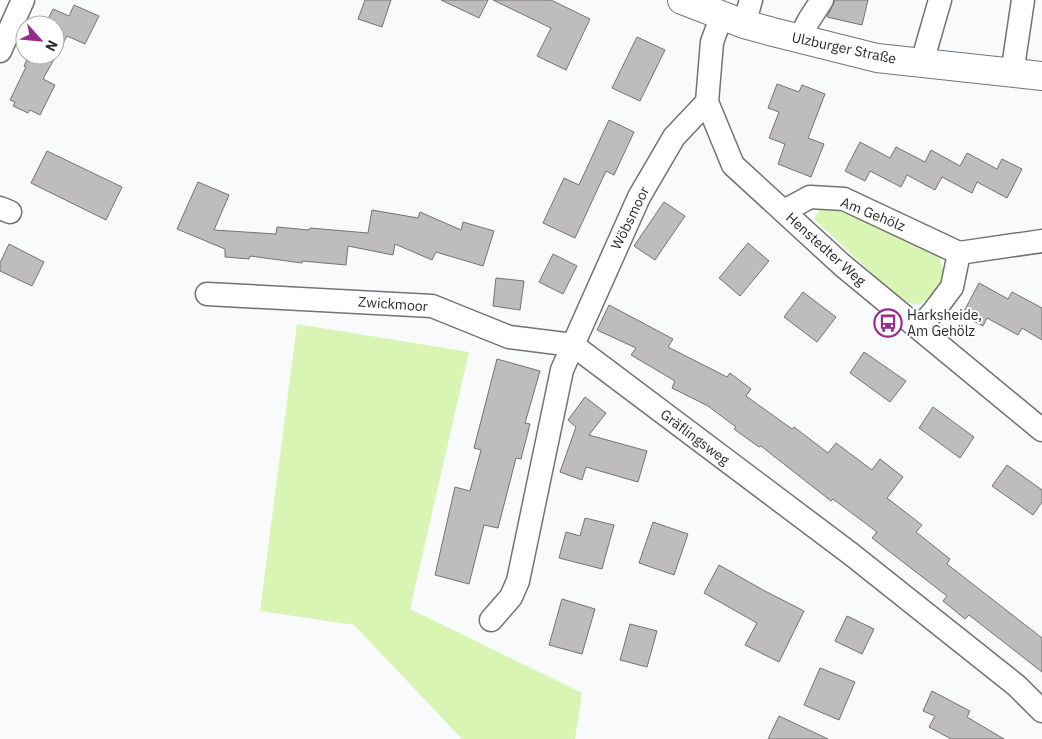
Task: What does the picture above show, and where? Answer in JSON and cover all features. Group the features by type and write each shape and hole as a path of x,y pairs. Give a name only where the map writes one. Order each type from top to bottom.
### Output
{"main road":[{"name":"Ulzburger Straße","path":"682,0 739,13 799,39 877,58 1042,76"}],"street":[{"path":"0,51 23,0"},
{"path":"799,39 822,0"},
{"path":"919,63 925,52 940,0"},
{"path":"1012,74 1023,0"},
{"name":"Henstedter Weg","path":"739,13 712,42 707,102 733,165 842,265 1042,430"},
{"name":"Wöbsmoor","path":"573,346 639,197 674,137 707,102"},
{"name":"Am Gehölz","path":"784,211 810,198 844,199 959,253"},
{"path":"918,328 952,287 959,253 1042,241"},
{"name":"Zwickmoor","path":"207,294 432,306 509,337 573,346"},
{"path":"491,620 511,598 518,581 562,370 573,346"},
{"name":"Gräflingsweg","path":"573,346 851,554 1017,686 1042,711"}],"green space":[{"path":"831,209 845,212 937,254 943,271 942,284 938,290 933,296 918,305 905,301 893,293 814,219 819,210"},
{"path":"297,324 469,352 410,609 582,693 575,739 462,739 354,625 260,611"}],"building":[{"path":"365,0 391,0 382,27 358,19"},
{"path":"441,0 488,0 479,18"},
{"path":"493,0 551,0 590,19 566,70 537,56 551,28"},
{"path":"835,0 868,0 862,25 827,17"},
{"path":"74,5 99,16 85,44 67,36 65,40 65,15 50,15 53,9 69,16"},
{"path":"637,37 665,50 640,101 612,88"},
{"path":"51,65 43,79 55,85 40,115 30,110 28,113 13,106 15,102 10,100 26,67 24,66"},
{"path":"777,84 799,92 802,85 825,94 808,138 824,144 811,177 778,164 785,144 769,138 779,112 768,108"},
{"path":"609,120 634,132 614,175 606,171 575,238 543,223 564,178 579,185"},
{"path":"860,142 890,158 896,147 925,162 931,150 960,166 967,153 997,169 1002,159 1022,169 1007,198 977,182 972,193 942,177 935,190 907,175 901,187 870,171 865,181 845,171"},
{"path":"47,151 122,187 106,220 31,183"},
{"path":"198,182 229,195 214,230 276,234 277,227 368,233 372,210 418,218 420,212 461,230 463,222 494,231 483,266 436,252 432,260 395,244 393,255 348,246 346,265 302,261 302,263 250,256 249,259 225,257 225,249 177,229"},
{"path":"664,202 685,216 655,260 634,246"},
{"path":"748,243 769,261 740,296 719,278"},
{"path":"9,244 44,262 32,286 0,271 0,263"},
{"path":"553,254 577,266 563,294 539,282"},
{"path":"496,278 524,281 520,310 493,306"},
{"path":"979,283 1008,299 1012,292 1042,308 1042,340 1022,328 1018,335 987,318 983,326 962,315"},
{"path":"803,292 836,317 817,342 784,317"},
{"path":"609,305 673,339 668,347 727,377 730,373 751,389 746,396 792,429 794,427 828,453 836,443 872,470 880,459 903,477 887,498 922,525 916,532 950,559 947,564 1042,638 1042,672 969,615 965,619 943,601 947,596 872,538 877,532 833,499 831,501 761,446 759,447 734,429 736,427 708,406 672,388 675,381 631,355 636,348 597,330"},
{"path":"864,352 906,381 890,402 850,373"},
{"path":"497,359 540,371 525,423 530,424 521,459 516,458 498,528 484,525 469,584 435,575 455,487 470,491 481,450 474,448"},
{"path":"585,397 606,413 589,435 647,451 638,482 586,467 582,480 560,472 576,427 568,420"},
{"path":"933,407 974,437 960,458 919,428"},
{"path":"1007,465 1042,490 1042,502 1033,515 992,486"},
{"path":"585,518 614,525 602,569 559,558 566,532 580,536"},
{"path":"653,522 688,534 674,575 639,563"},
{"path":"719,565 804,611 779,662 745,645 757,623 704,593"},
{"path":"562,599 595,609 582,654 549,645"},
{"path":"847,616 874,629 862,654 835,641"},
{"path":"630,624 657,631 647,667 620,660"},
{"path":"820,668 855,682 839,720 804,705"},
{"path":"932,691 970,711 967,717 1004,739 951,739 929,727 935,716 923,711"},
{"path":"779,716 828,739 768,739"}],"place":[{"name":"Harksheide, Am Gehölz","path":"888,323"}]}
